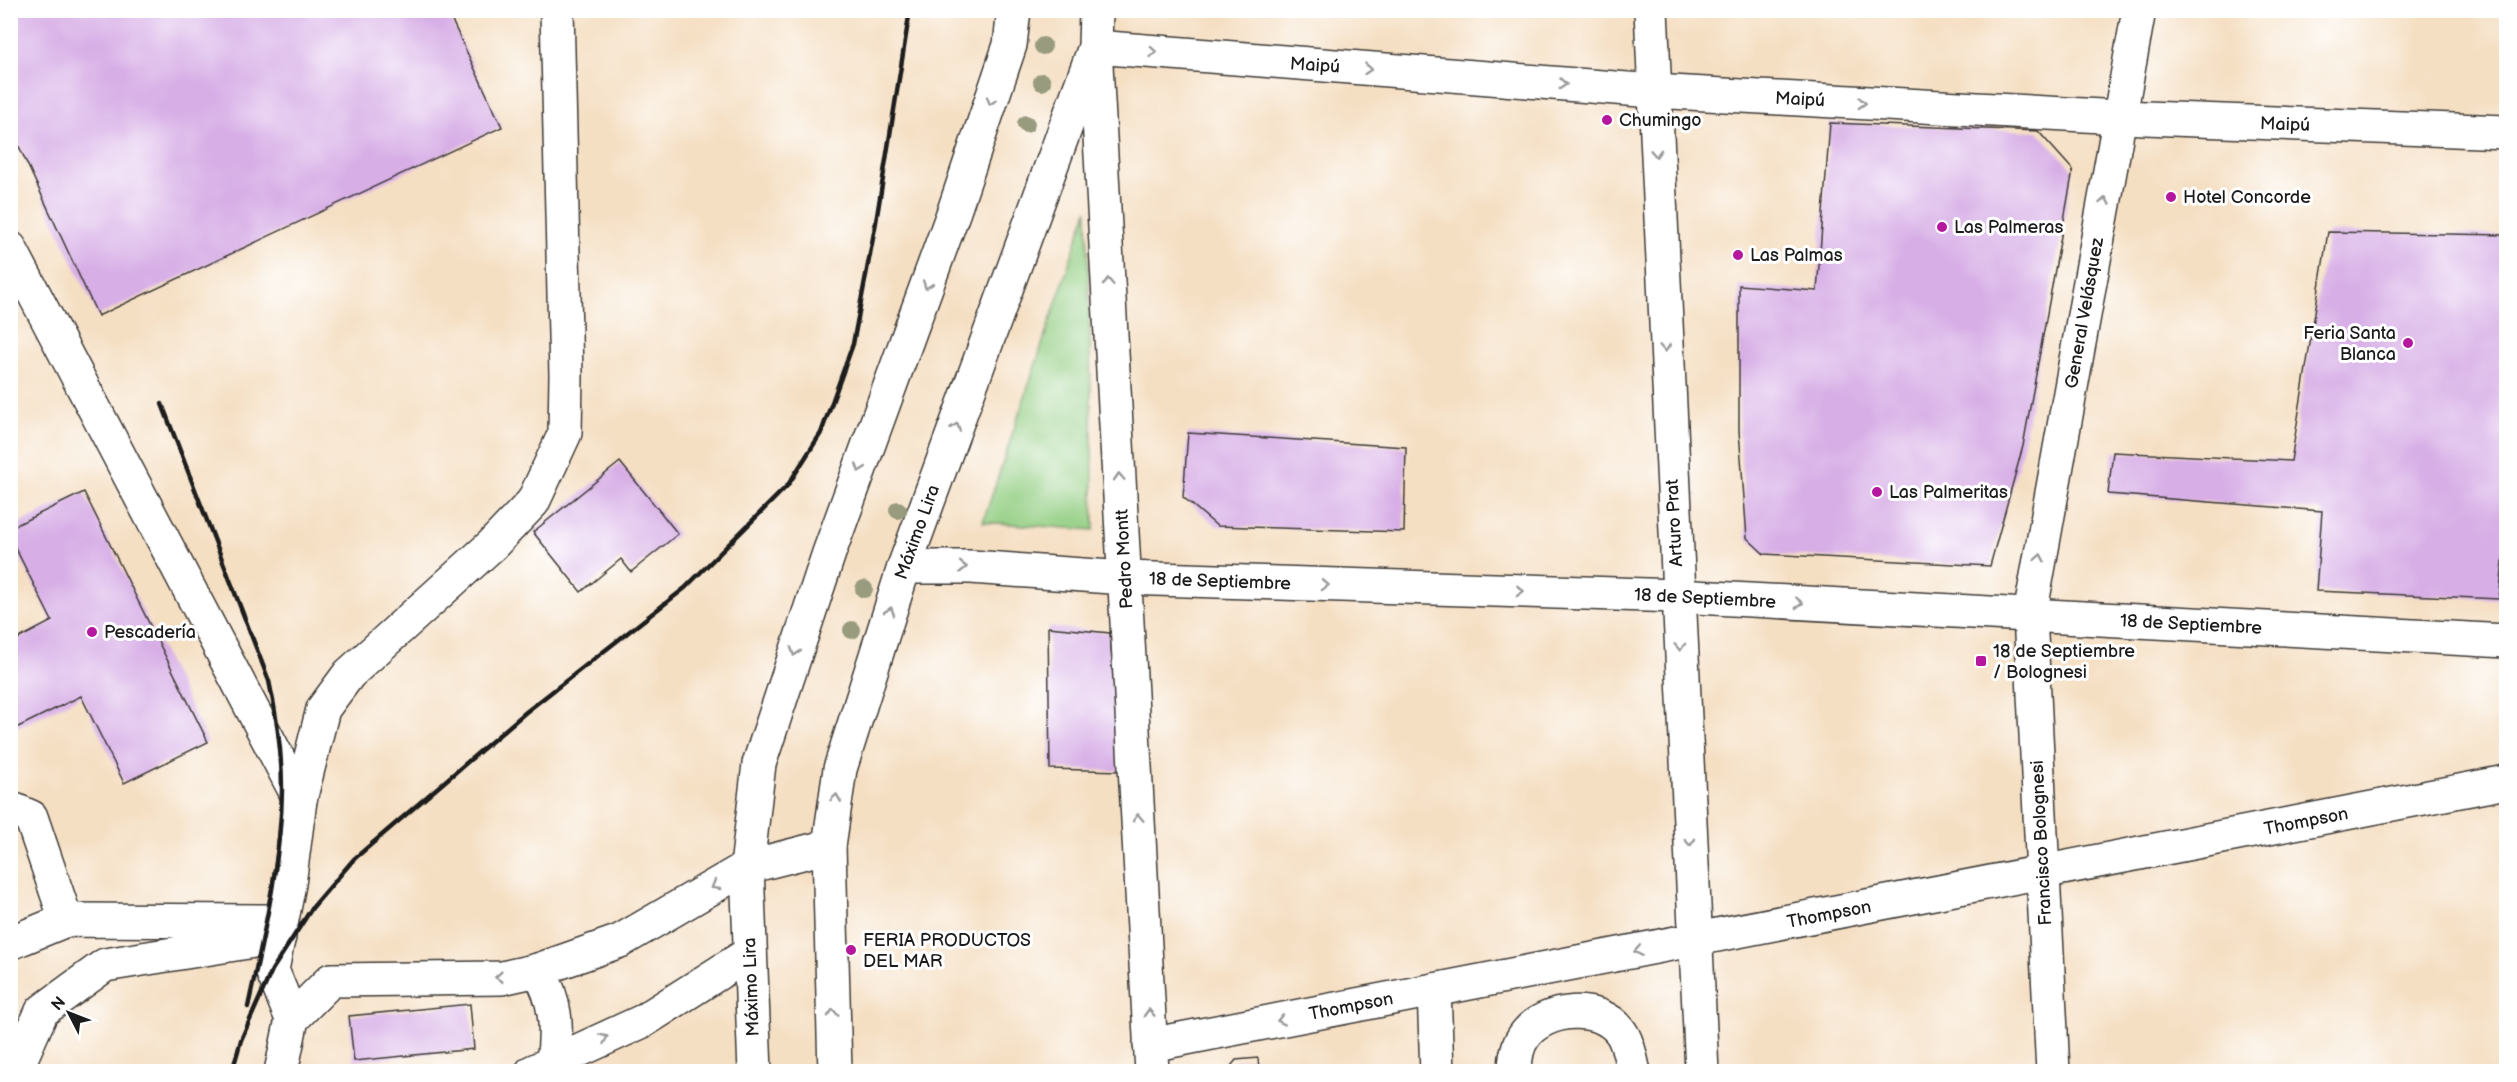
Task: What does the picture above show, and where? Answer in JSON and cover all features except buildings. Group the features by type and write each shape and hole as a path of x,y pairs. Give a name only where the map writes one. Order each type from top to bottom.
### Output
{"street":[{"path":"292,1019 272,970 289,884 300,800 323,709 349,674 492,544 533,502 565,433 566,375 557,10"},
{"name":"Máximo Lira","path":"755,1071 747,867 759,764 829,553 954,211 1010,45 1014,10"},
{"name":"Máximo Lira","path":"835,1071 829,846 840,769 904,567 1095,47 1096,10"},
{"name":"Arturo Prat","path":"1651,10 1677,596 1702,1071"},
{"name":"General Velásquez","path":"2030,615 2139,10"},
{"name":"Maipú","path":"1095,47 1653,91 2120,117 2506,132"},
{"name":"Pedro Montt","path":"1095,47 1151,1058"},
{"path":"10,248 300,800"},
{"name":"18 de Septiembre","path":"904,567 971,567 1125,578 1677,596 2506,641"},
{"name":"Francisco Bolognesi","path":"2030,615 2053,1071"},
{"name":"Thompson","path":"1151,1058 1434,990 2506,782"},
{"path":"10,812 15,810 31,817 66,920"},
{"path":"281,1071 292,1019 331,980 502,978 538,970 620,941 747,867 829,846"},
{"path":"10,943 66,920 280,929"},
{"path":"15,1071 42,1011 105,965 280,929"},
{"path":"543,1066 643,1021 750,953"},
{"path":"538,970 549,986 557,1035 543,1066"},
{"path":"1434,990 1437,1071"},
{"path":"1515,1071 1515,1058 1525,1035 1547,1019 1575,1011 1595,1013 1620,1031 1634,1071"}],"green space":[{"path":"1087,210 1094,530 983,522"}],"railway":[{"path":"232,1072 241,1040 272,970 312,908 354,859 526,712 685,588 788,485 821,433 853,344 876,222 910,10"},
{"path":"162,404 269,681 277,722 281,762 281,817 270,900 248,1007"}],"place":[{"name":"Chumingo","path":"1607,120"},
{"name":"Hotel Concorde","path":"2171,197"},
{"name":"Las Palmeras","path":"1942,227"},
{"name":"Las Palmas","path":"1738,255"},
{"name":"Feria Santa Blanca","path":"2408,343"},
{"name":"Las Palmeritas","path":"1877,492"},
{"name":"Pescadería","path":"92,632"},
{"name":"18 de Septiembre / Bolognesi","path":"1981,661"},
{"name":"FERIA PRODUCTOS DEL MAR","path":"851,950"}]}
